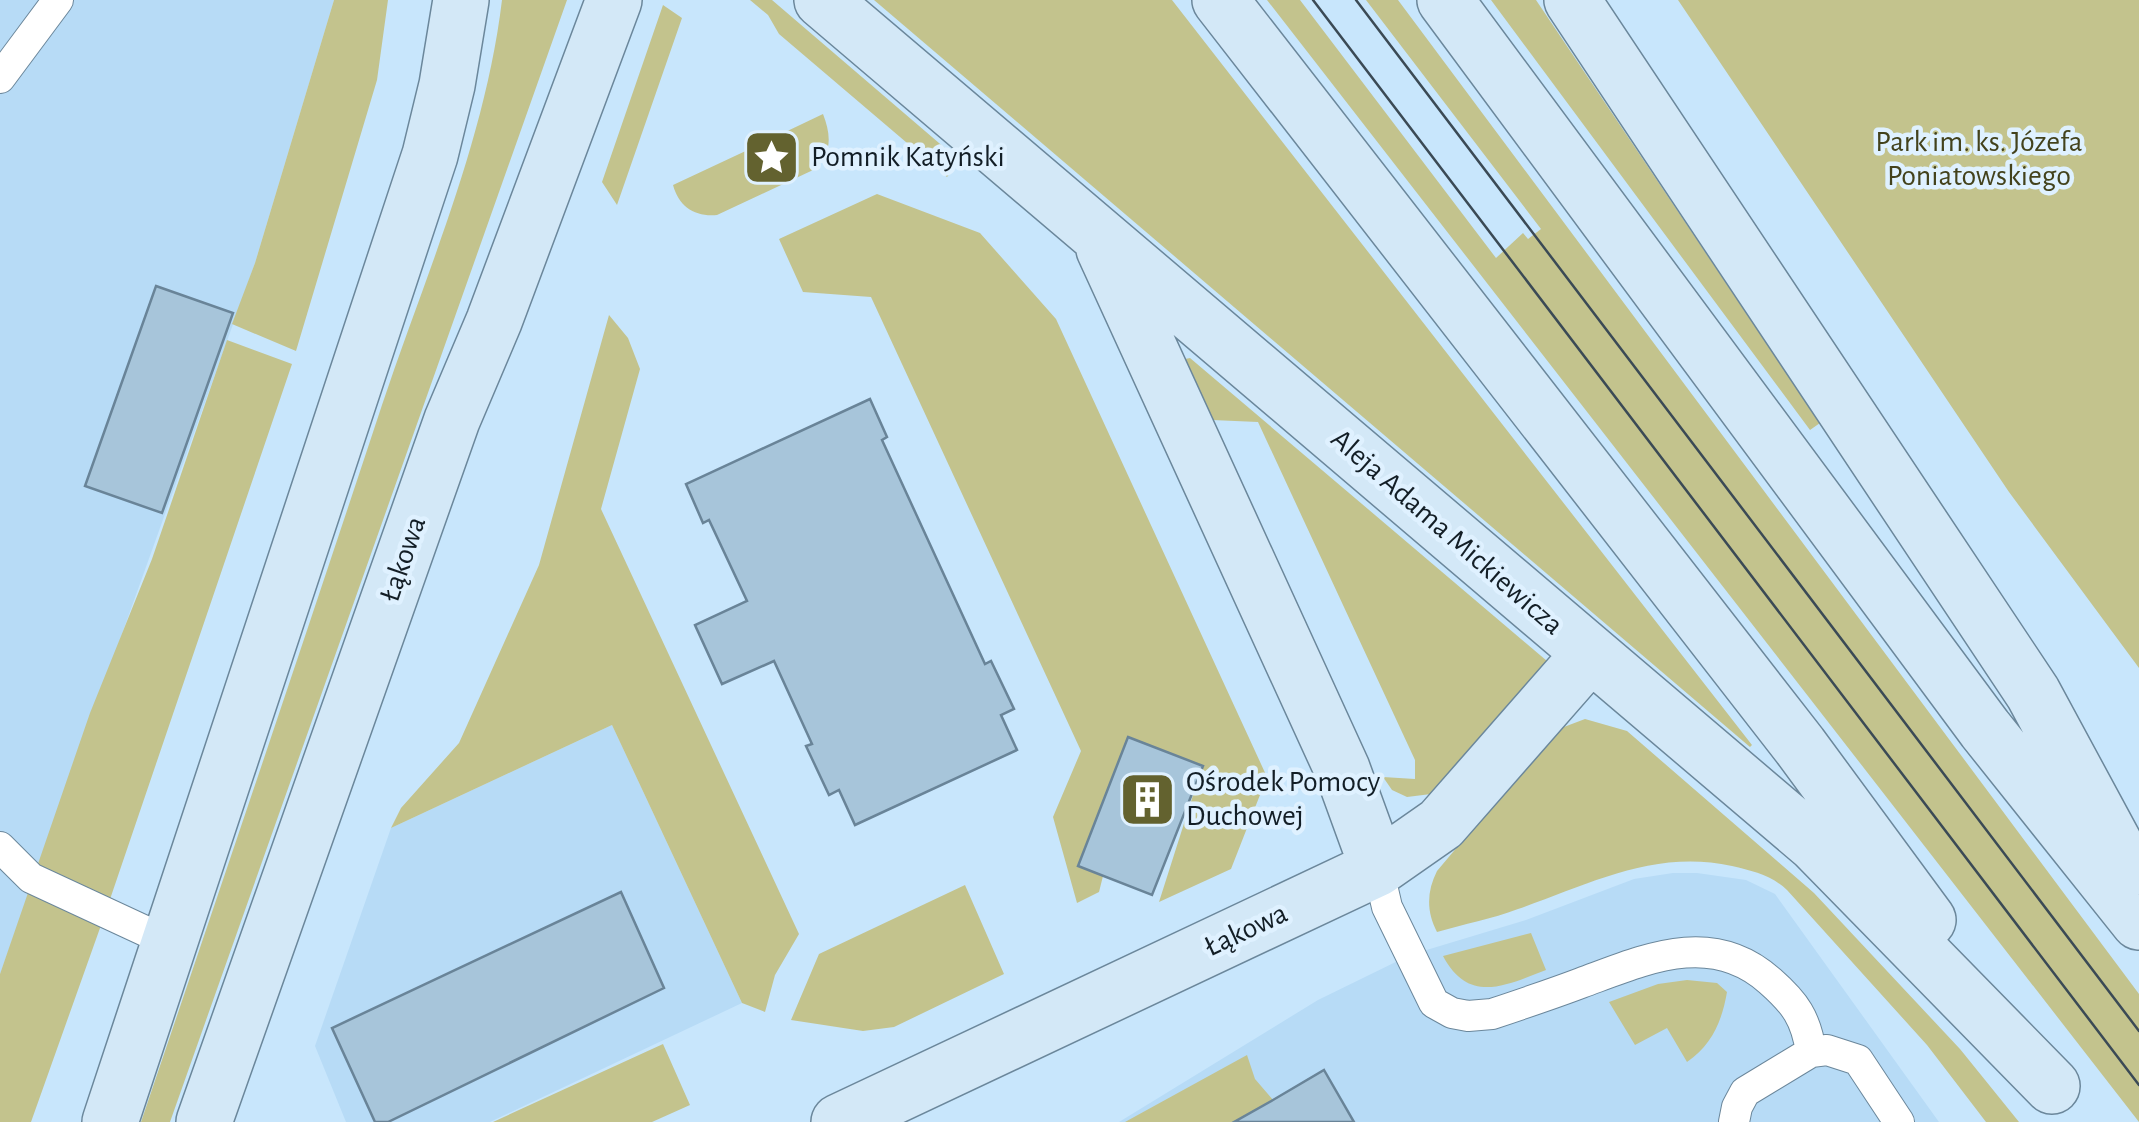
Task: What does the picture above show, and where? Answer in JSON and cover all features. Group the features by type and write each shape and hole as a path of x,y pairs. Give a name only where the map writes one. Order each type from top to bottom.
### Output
{"main road":[{"path":"110,1122 430,155 461,0"},
{"name":"Łąkowa","path":"204,1122 452,420 494,321 614,0"},
{"name":"Aleja Adama Mickiewicza","path":"822,0 1814,844 2066,1104"},
{"name":"Aleja Adama Mickiewicza","path":"1220,0 1800,746 2066,1104"},
{"path":"1444,0 1985,730 2139,922"},
{"path":"1572,0 2033,693 2139,889"},
{"path":"1098,234 1342,769 1378,868"},
{"name":"Łąkowa","path":"839,1122 1378,868 1441,824 1590,654"}],"lane":[{"path":"0,78 58,0"},
{"path":"0,847 31,878 171,943"},
{"path":"1378,868 1387,907 1426,987 1434,1002 1452,1013 1492,1014 1653,956 1690,950 1720,953 1759,971 1792,1000 1807,1026 1811,1052"},
{"path":"1734,1122 1736,1107 1745,1092 1811,1052 1840,1052 1858,1060 1899,1122"}],"shaded area":[{"path":"0,0 334,0 255,263 0,974"},
{"path":"612,725 742,1003 490,1122 346,1122 315,1046 391,828"},
{"path":"1673,873 1746,880 1775,894 1939,1122 1119,1122 1318,1000 1410,955 1526,920 1634,879"}],"green space":[{"path":"334,0 388,0 377,80 296,351 232,324 255,263"},
{"path":"502,0 567,0 170,1122 141,1122 452,205 482,104"},
{"path":"750,0 772,0 960,161 947,177 779,34 768,15"},
{"path":"874,0 1172,0 1752,745 1750,747"},
{"path":"1267,0 1300,0 1496,258 1523,233 1528,239 1541,229 1366,0 1398,0 2139,994 2139,1122"},
{"path":"1491,0 1536,0 1820,423 1810,430"},
{"name":"Park im. ks. Józefa Poniatowskiego","path":"1678,0 2139,0 2139,668 2009,492"},
{"path":"663,5 682,18 617,205 602,182"},
{"path":"823,114 828,145 823,159 811,171 717,215 695,212 679,199 673,185 752,148 766,178 792,168 779,135"},
{"path":"877,194 980,233 1056,319 1267,777 1231,869 1159,902 1202,767 1128,737 1078,865 1103,876 1099,892 1077,903 1053,817 1081,751 871,297 803,292 779,239"},
{"path":"609,315 628,338 640,369 601,509 799,934 775,975 765,1012 742,1003 612,725 391,828 401,808 459,743 539,565"},
{"path":"227,340 292,364 31,1122 0,1122 0,974 90,713 152,559"},
{"path":"1190,358 1547,661 1431,794 1407,797 1392,790 1383,777 1415,779 1415,760 1258,422 1212,420 1185,359"},
{"path":"1585,719 1627,731 1814,893 1960,1049 2019,1122 1986,1122 1927,1045 1787,890 1754,872 1703,862 1649,866 1437,932 1429,901 1437,871 1556,730"},
{"path":"965,885 1004,974 894,1027 863,1031 791,1020 819,954"},
{"path":"1531,933 1546,970 1503,985 1476,986 1464,981 1443,956"},
{"path":"1687,980 1717,983 1727,992 1719,1022 1703,1048 1687,1062 1667,1028 1635,1045 1609,1002 1658,984"},
{"path":"663,1044 690,1105 652,1122 493,1122"},
{"path":"1247,1055 1255,1079 1273,1100 1234,1122 1125,1122"}],"building":[{"path":"156,286 233,313 162,513 85,486"},
{"path":"870,399 887,437 882,440 985,664 991,661 1014,709 1001,715 1017,750 855,825 839,790 829,795 806,746 812,744 774,661 722,684 695,625 747,601 709,520 703,523 686,484"},
{"name":"Ośrodek Pomocy Duchowej","path":"1128,737 1203,766 1152,895 1078,866"},
{"path":"621,892 664,988 388,1122 375,1122 332,1028"},
{"path":"1324,1070 1354,1122 1234,1122 1273,1100"}],"tram line":[{"path":"1313,0 2139,1085"},
{"path":"1356,0 2139,1031"}],"place":[{"name":"Pomnik Katyński","path":"772,157"},
{"name":"Ośrodek Pomocy Duchowej","path":"1147,799"}]}
